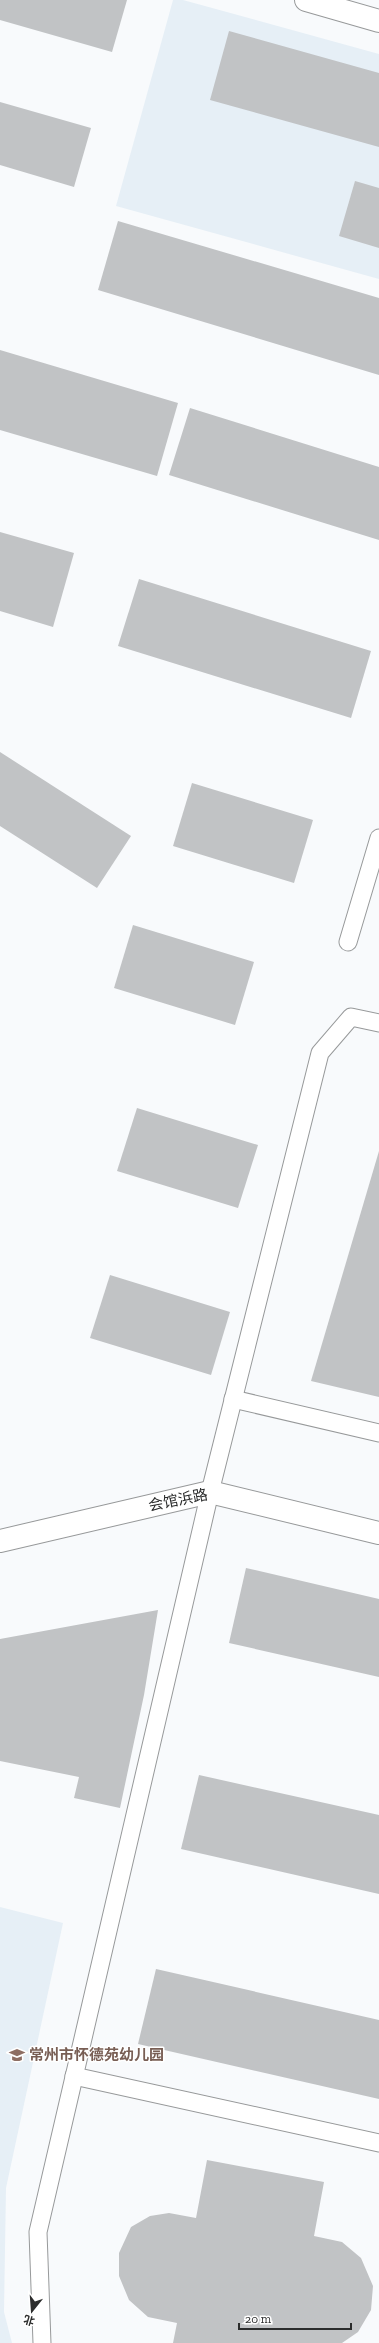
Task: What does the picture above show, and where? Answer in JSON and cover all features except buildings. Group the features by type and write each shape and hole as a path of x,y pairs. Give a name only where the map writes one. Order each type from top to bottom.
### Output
{"street":[{"path":"306,0 379,21"},
{"name":"会馆浜路","path":"0,1541 210,1492 379,1534"}],"lane":[{"path":"348,942 379,838"},
{"path":"42,2343 38,2232 210,1492 320,1053 351,1017 379,1023"},
{"path":"233,1399 379,1433"},
{"path":"74,2076 379,2142"}],"shaded area":[{"path":"173,0 183,0 379,54 379,279 116,206"},
{"name":"常州市怀德苑幼儿园","path":"0,1907 63,1923 6,2188 4,2312 12,2343 0,2343"}],"place":[{"name":"常州市怀德苑幼儿园","path":"17,2055"}]}
